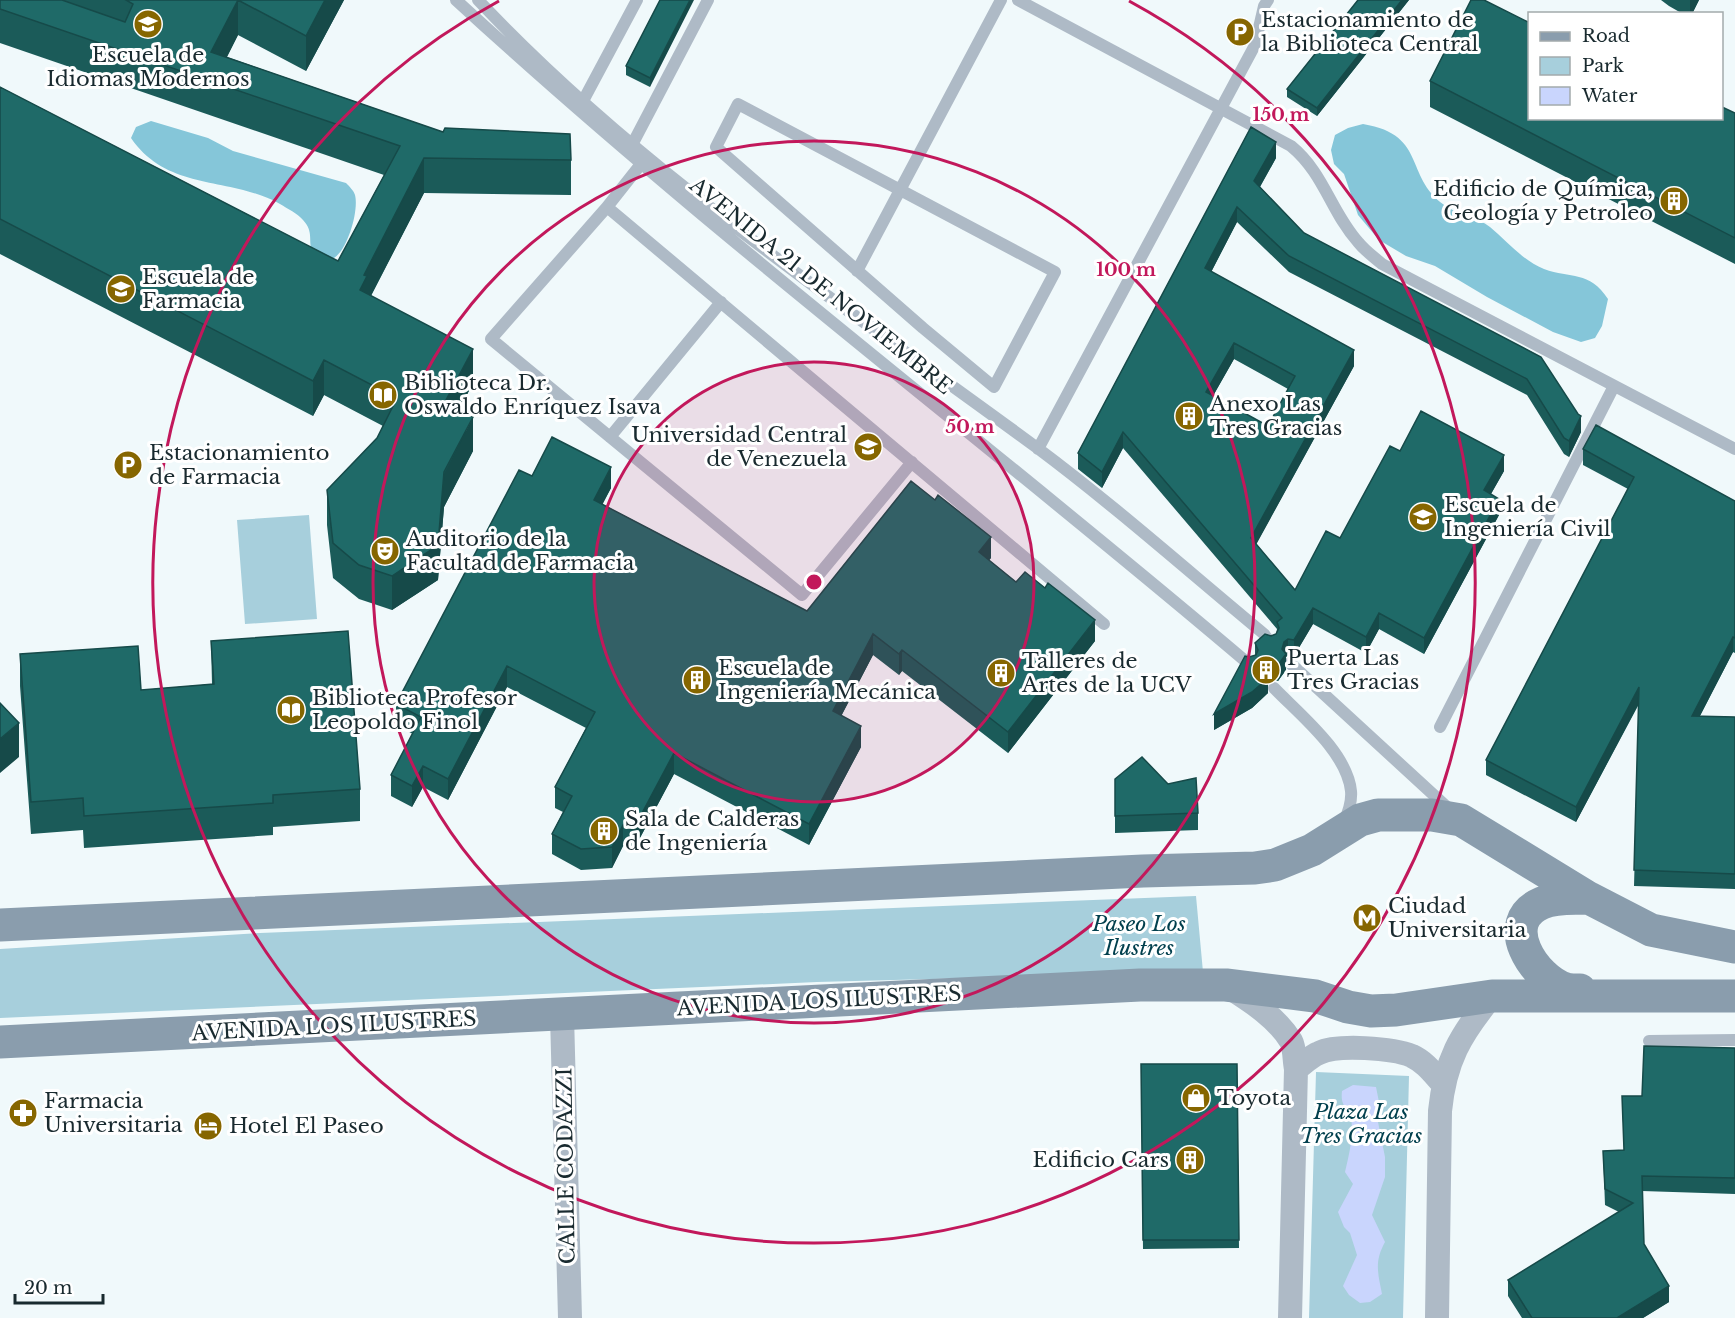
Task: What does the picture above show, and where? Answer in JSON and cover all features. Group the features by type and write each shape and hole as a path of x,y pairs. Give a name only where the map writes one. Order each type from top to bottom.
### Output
{"main road":[{"path":"0,925 1119,872 1255,868 1275,865 1311,850 1360,820 1378,815 1432,815 1461,820 1588,898 1651,930 1735,947"},
{"path":"1588,898 1557,899 1533,909 1521,929 1523,947 1539,971 1566,989 1635,996 1735,996"},
{"name":"AVENIDA LOS ILUSTRES","path":"0,1042 1140,985 1226,985 1315,996 1348,1007 1371,1011 1396,1010 1492,996 1635,996"}],"street":[{"path":"1226,985 1257,1006 1292,1042 1296,1069 1290,1318"},
{"path":"1437,1318 1440,1111 1443,1084 1449,1062 1459,1041 1471,1021 1492,996"},
{"name":"CALLE CODAZZI","path":"562,1015 570,1318"},
{"path":"1296,1069 1320,1052 1348,1047 1379,1050 1410,1056 1426,1065 1443,1084"}],"lane":[{"name":"AVENIDA 21 DE NOVIEMBRE","path":"456,0 644,160 1250,665"},
{"name":"AVENIDA 21 DE NOVIEMBRE","path":"478,0 523,47 633,143 644,160 1089,488 1264,634 1271,644"},
{"path":"583,100 637,0"},
{"path":"633,143 708,0"},
{"path":"857,270 1001,0"},
{"path":"1017,0 1291,146 1305,158 1357,242 1383,264 1735,449"},
{"path":"1038,449 1255,45 1262,2"},
{"path":"738,104 1055,272 994,387 857,270 716,147 738,104"},
{"path":"644,160 607,207 491,339 802,595 912,462"},
{"path":"607,207 1104,624"},
{"path":"610,437 721,302"},
{"path":"1440,727 1614,386"},
{"path":"1290,663 1461,820"},
{"path":"1274,688 1324,740 1346,772 1352,791 1348,812 1340,832"},
{"path":"1649,1041 1735,1040"}],"green space":[{"path":"309,515 317,619 245,624 237,520"},
{"name":"Paseo Los Ilustres","path":"1196,896 1203,972 817,982 0,1018 0,949 260,933"},
{"name":"Plaza Las Tres Gracias","path":"1316,1072 1409,1076 1403,1318 1309,1318"}],"shaded area":[{"path":"151,121 208,138 233,151 346,183 354,193 356,202 351,229 344,246 334,258 320,262 312,251 310,232 306,224 289,209 261,195 201,181 163,167 146,155 131,138 136,127"},
{"path":"1363,124 1384,130 1398,138 1414,160 1425,185 1449,208 1485,224 1536,265 1594,283 1608,299 1602,326 1595,338 1581,342 1553,332 1435,266 1406,256 1379,240 1358,215 1344,174 1334,164 1331,150 1335,135"}],"water":[{"path":"1353,1085 1376,1087 1379,1102 1377,1117 1385,1157 1385,1177 1372,1215 1385,1242 1378,1262 1382,1294 1370,1302 1360,1303 1349,1295 1343,1286 1357,1255 1350,1233 1344,1227 1338,1212 1353,1184 1345,1172 1352,1125 1348,1111 1343,1104 1342,1091"}],"building":[{"path":"0,0 62,0 125,22 133,4 126,0 238,0 211,52 443,132 445,128 570,134 571,160 424,158 364,275 367,276 360,290 473,349 445,402 473,417 444,472 438,545 392,576 359,565 333,543 327,490 377,438 397,398 324,360 313,381 0,219 0,87 338,261 400,146 0,9"},
{"path":"238,0 325,0 306,36"},
{"path":"660,0 690,0 650,78 626,66"},
{"path":"1358,0 1402,0 1317,108 1287,89"},
{"name":"Edificio de Química, Geología y Petroleo","path":"1471,0 1484,0 1528,22 1528,120 1723,120 1723,107 1735,113 1735,238 1430,81"},
{"path":"1251,127 1276,142 1254,181 1304,233 1541,357 1581,416 1569,441 1564,438 1527,379 1289,256 1237,207 1205,268 1354,350 1251,538 1295,590 1326,531 1340,538 1390,446 1400,451 1421,411 1504,455 1484,490 1499,499 1424,638 1379,613 1366,637 1313,608 1294,640 1288,639 1284,642 1282,649 1286,654 1278,665 1272,664 1268,667 1266,674 1268,678 1252,692 1214,714 1245,656 1256,655 1258,650 1255,643 1265,634 1271,636 1276,634 1279,628 1277,622 1282,618 1123,432 1102,472 1078,453","holes":["1234,343 1295,376 1268,426 1206,392"]},
{"path":"1596,425 1735,501 1735,638 1733,637 1692,716 1735,717 1735,874 1634,870 1639,687 1576,807 1486,760 1634,477 1583,449"},
{"path":"552,437 611,467 594,500 807,611 911,481 935,500 938,495 991,537 979,552 1016,582 1025,572 1045,588 1048,583 1095,620 1008,732 902,650 899,654 873,634 833,711 861,726 809,824 674,753 633,830 623,825 612,847 581,849 552,834 572,796 555,787 595,712 507,666 448,779 423,766 412,786 391,775 421,717 396,704 519,470 532,476"},
{"path":"348,631 360,789 273,795 273,803 84,816 83,798 31,802 20,654 138,646 141,690 214,684 211,641"},
{"path":"0,703 19,723 0,739"},
{"path":"1142,757 1168,784 1196,778 1198,813 1115,816 1115,779"},
{"path":"1644,1046 1735,1048 1735,1178 1642,1176 1644,1244 1669,1286 1617,1318 1532,1318 1508,1280 1633,1203 1605,1189 1603,1151 1624,1150 1622,1096 1642,1096"},
{"name":"Edificio Cars","path":"1141,1064 1237,1064 1239,1240 1143,1240"}],"place":[{"name":"Escuela de Idiomas Modernos","path":"148,24"},
{"name":"Estacionamiento de la Biblioteca Central","path":"1240,32"},
{"name":"Edificio de Química, Geología y Petroleo","path":"1674,201"},
{"name":"Escuela de Farmacia","path":"121,289"},
{"name":"Biblioteca Dr. Oswaldo Enríquez Isava","path":"383,395"},
{"name":"Anexo Las Tres Gracias","path":"1189,416"},
{"name":"Universidad Central de Venezuela","path":"868,447"},
{"name":"Estacionamiento de Farmacia","path":"128,465"},
{"name":"Escuela de Ingeniería Civil","path":"1423,517"},
{"name":"Auditorio de la Facultad de Farmacia","path":"385,551"},
{"name":"Puerta Las Tres Gracias","path":"1266,670"},
{"name":"Talleres de Artes de la UCV","path":"1001,673"},
{"name":"Escuela de Ingeniería Mecánica","path":"697,680"},
{"name":"Biblioteca Profesor Leopoldo Finol","path":"291,710"},
{"name":"Sala de Calderas de Ingeniería","path":"604,831"},
{"name":"Ciudad Universitaria","path":"1367,918"},
{"name":"Toyota","path":"1196,1098"},
{"name":"Farmacia Universitaria","path":"23,1113"},
{"name":"Hotel El Paseo","path":"208,1126"},
{"name":"Edificio Cars","path":"1190,1160"}]}
